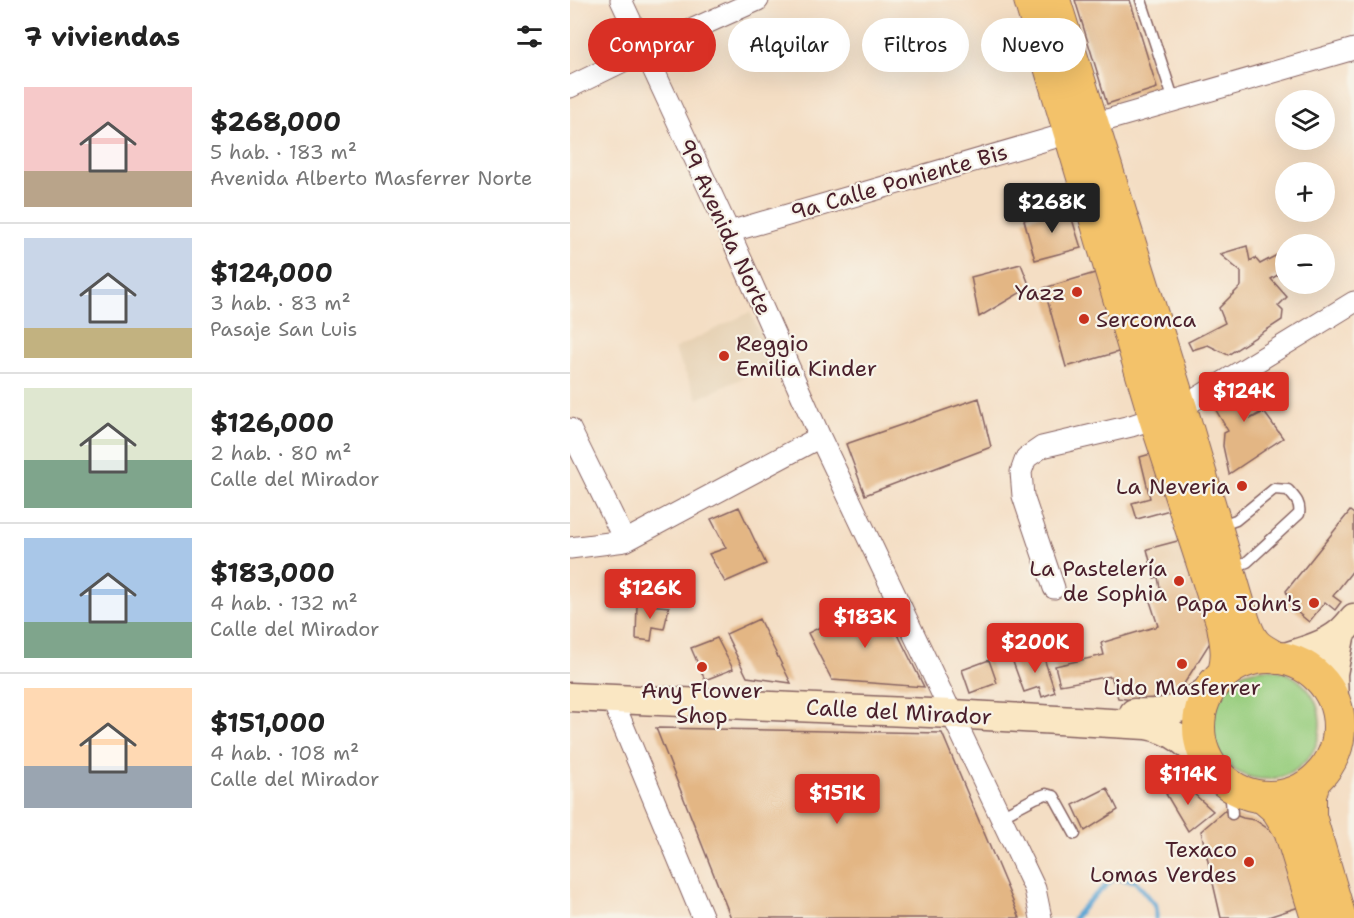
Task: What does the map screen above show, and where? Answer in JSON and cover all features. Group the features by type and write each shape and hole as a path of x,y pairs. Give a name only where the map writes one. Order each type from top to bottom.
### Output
{"main road":[{"path":"1030,0 1081,129 1168,413 1223,626 1228,660 1202,706 1198,724 1203,752 1225,790 1263,797 1281,796 1314,781 1329,763 1337,743 1339,726 1334,701 1334,665 1348,625"},
{"path":"1054,0 1081,129"},
{"path":"1168,413 1216,527 1248,634 1255,645 1280,658 1297,654 1328,641 1348,625"},
{"path":"1217,681 1240,663 1261,657 1280,658 1306,667 1327,688 1334,701"},
{"name":"Calle del Mirador","path":"570,697 1158,714 1190,704 1217,681"},
{"name":"Calle del Mirador","path":"570,684 950,709 1159,727 1191,746 1225,790"},
{"path":"1314,781 1310,795 1310,816 1340,918"},
{"path":"1263,797 1277,809 1290,830 1308,899"}],"street":[{"name":"99 Avenida Norte","path":"621,0 629,18"},
{"path":"716,19 758,0"},
{"name":"9a Calle Poniente Bis","path":"729,232 1354,49"},
{"path":"570,87 601,72"},
{"name":"99 Avenida Norte","path":"654,72 729,232 820,437 1035,889 1041,918"},
{"path":"1054,588 1023,496 1021,472 1026,459 1042,447 1131,426 1168,413 1354,302"},
{"path":"570,429 625,541"},
{"path":"570,548 625,541 820,437"},
{"path":"612,699 703,918"}],"lane":[{"path":"1141,0 1174,101"},
{"path":"1216,527 1236,520 1274,489 1288,490 1300,505 1299,514 1247,562 1228,569"},
{"path":"1000,816 1046,794 1054,796 1060,804 1075,834"}],"shaded area":[{"name":"Reggio Emilia Kinder","path":"750,312 774,363 698,399 674,349"}],"green space":[{"path":"1265,669 1286,673 1304,685 1316,703 1320,724 1316,745 1304,763 1286,775 1265,779 1244,775 1226,763 1214,745 1210,724 1214,703 1226,685 1244,673"}],"building":[{"path":"1075,0 1130,0 1157,88 1107,104 1086,36 1086,18 1081,18"},
{"path":"1068,206 1081,248 1035,260 1024,220"},
{"path":"1247,246 1250,261 1255,258 1260,264 1275,256 1275,277 1271,279 1275,284 1275,294 1284,294 1287,297 1278,306 1283,311 1282,320 1228,355 1208,345 1192,350 1188,342 1225,323 1219,308 1241,286 1241,272 1220,254"},
{"path":"1021,264 1030,287 979,317 971,277"},
{"path":"1102,271 1125,350 1066,367 1044,288"},
{"path":"1249,375 1268,408 1250,419 1264,412 1283,438 1229,474 1223,446 1224,433 1228,431 1209,398"},
{"path":"979,398 991,447 865,495 846,444"},
{"path":"1161,451 1177,508 1137,519 1132,503 1150,498 1140,457"},
{"path":"739,507 766,564 725,582 709,554 726,548 711,519"},
{"path":"1350,511 1354,514 1354,569 1333,596 1341,602 1335,610 1325,602 1309,622 1291,607 1286,591"},
{"path":"1189,538 1216,633 1177,695 1141,701 1118,698 1111,676 1060,685 1055,666 1104,655 1101,643 1158,626 1149,598 1161,594 1158,577 1154,578 1147,549"},
{"path":"880,598 924,687 832,680 808,633"},
{"path":"637,604 669,607 664,629 653,627 651,641 636,639"},
{"path":"759,619 791,683 747,677 726,634"},
{"path":"717,638 733,669 705,680 691,648"},
{"path":"1042,652 1055,692 1042,697 1039,687 1024,692 1013,662"},
{"path":"989,660 997,683 970,693 962,670"},
{"path":"656,728 942,733 1020,918 731,918"},
{"path":"1183,784 1213,811 1188,831 1166,794"},
{"path":"1107,788 1118,810 1085,831 1073,805"},
{"name":"Texaco Lomas Verdes","path":"1224,811 1255,820 1277,835 1302,906 1265,918 1221,918 1201,831"}],"waterway":[{"path":"1074,918 1114,878 1135,881 1156,906 1156,918"}],"place":[{"name":"Yazz","path":"1077,292"},
{"name":"Sercomca","path":"1084,319"},
{"name":"Reggio Emilia Kinder","path":"724,356"},
{"name":"La Neveria","path":"1242,486"},
{"name":"La Pastelería de Sophia","path":"1179,581"},
{"name":"Papa John's","path":"1314,603"},
{"name":"Lido Masferrer","path":"1182,664"},
{"name":"Any Flower Shop","path":"702,667"},
{"name":"Texaco Lomas Verdes","path":"1249,862"}]}
